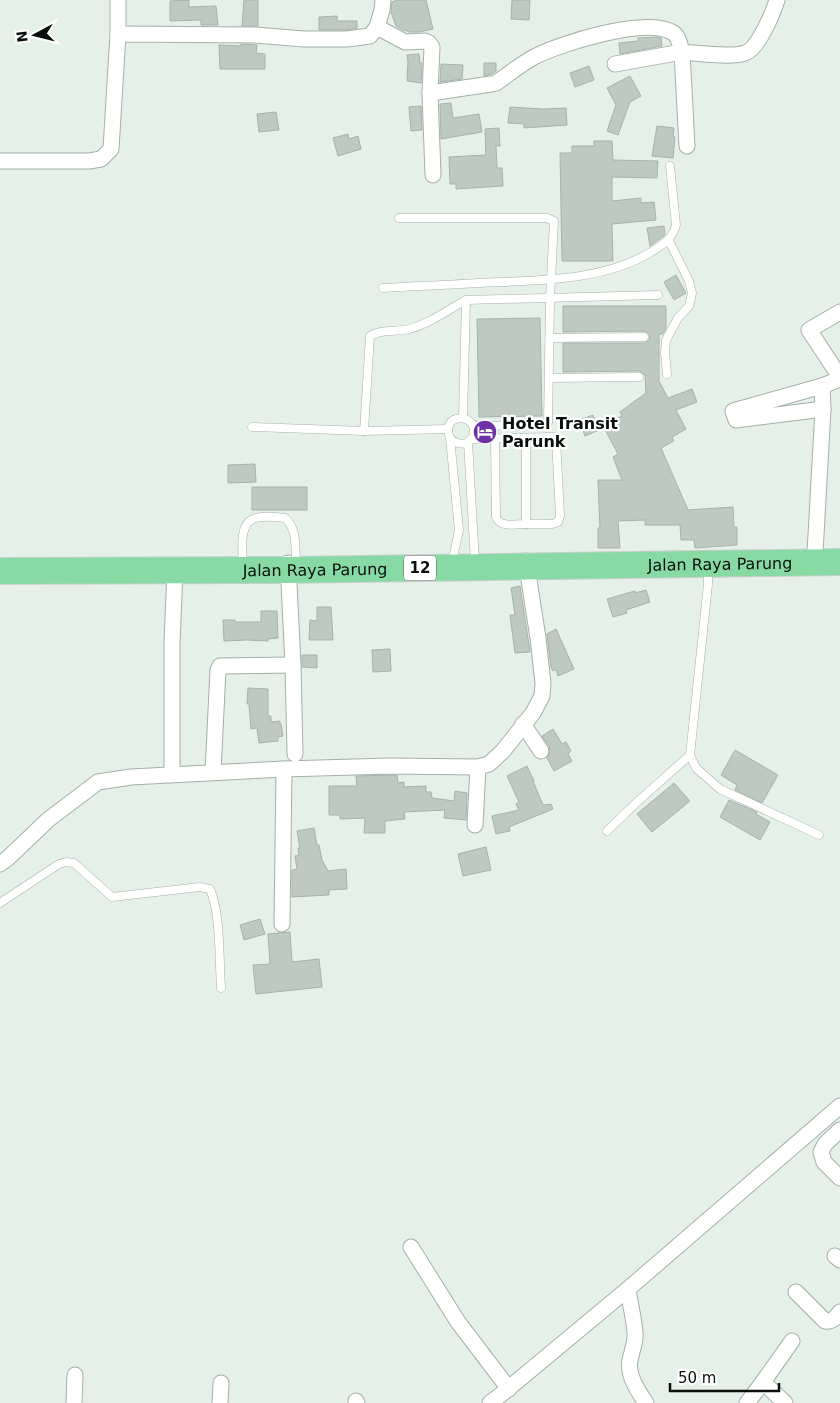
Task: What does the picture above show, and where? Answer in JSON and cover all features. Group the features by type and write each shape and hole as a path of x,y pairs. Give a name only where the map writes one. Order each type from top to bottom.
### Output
{"highway":[{"name":"Jalan Raya Parung","path":"526,563 828,553"},
{"name":"Jalan Raya Parung","path":"0,561 243,564 708,564 840,562"},
{"name":"Jalan Raya Parung","path":"0,571 175,570 243,564"}],"street":[{"path":"0,161 89,161 101,159 111,150 118,34 118,0"},
{"path":"118,34 255,35 304,39 347,39 370,36 376,27 382,10 383,0"},
{"path":"615,64 682,52 722,55 744,54 749,51 764,31 777,0"},
{"path":"376,27 405,42 425,42 429,43 432,47 430,92 433,175"},
{"path":"430,92 491,84 534,56 602,33 626,29 653,28 672,32 678,38 682,52 687,146"},
{"path":"822,409 736,420 733,411 822,386 840,378 809,330 840,312"},
{"path":"822,386 828,553"},
{"path":"291,563 295,754"},
{"path":"0,864 49,819 98,782 131,776 213,772 388,766 478,767 489,764 503,751 532,713 542,696 543,683 538,638 526,563"},
{"path":"172,774 172,643 175,570"},
{"path":"213,772 218,670 220,666 293,666"},
{"path":"523,724 541,751"},
{"path":"475,825 478,767"},
{"path":"282,924 284,769"},
{"path":"490,1403 628,1289 840,1106"},
{"path":"840,1130 821,1152 824,1162 840,1178"},
{"path":"411,1247 458,1322 509,1389"},
{"path":"628,1289 635,1333 634,1346 629,1362 631,1375 637,1390 646,1403"},
{"path":"796,1292 825,1321 830,1322 834,1320 840,1312"},
{"path":"747,1403 792,1341"},
{"path":"74,1403 75,1375"},
{"path":"763,1382 785,1403"},
{"path":"220,1403 221,1384"}],"lane":[{"path":"383,288 551,279 597,272 636,261 669,241 674,232 676,225 670,166"},
{"path":"399,218 547,218 554,221 550,299 549,420 546,424 473,426"},
{"path":"667,374 666,340 678,318 689,306 692,293 689,281 669,241"},
{"path":"364,431 370,336 376,333 409,329 426,323 466,300 658,295"},
{"path":"463,418 466,300"},
{"path":"550,338 644,337"},
{"path":"549,378 639,377"},
{"path":"458,418 463,418 473,426 473,435 470,440 464,563 448,429 449,424 458,418"},
{"path":"252,427 364,431 448,429"},
{"path":"450,438 458,444 463,444 470,440 495,438 556,439 560,516 558,522 552,524 501,524 497,522 495,438"},
{"path":"526,438 526,524"},
{"path":"243,564 242,537 244,527 252,519 264,517 285,518 292,524 295,534 291,563"},
{"path":"708,564 708,584 690,755 696,768 720,789 819,835"},
{"path":"607,831 636,802 690,755"},
{"path":"0,903 59,864 66,862 74,863 112,897 200,887 210,890 214,897 221,988"}],"building":[{"path":"189,0 189,7 216,6 218,25 201,25 201,20 170,21 170,1"},
{"path":"244,0 258,0 258,26 242,26"},
{"path":"395,0 426,0 433,29 408,32 396,26 391,12 392,2"},
{"path":"512,0 530,0 529,20 511,19"},
{"path":"337,16 337,21 357,21 357,28 319,30 319,17"},
{"path":"638,38 661,38 662,46 620,54 619,43 638,41"},
{"path":"241,44 257,45 256,53 265,54 265,69 220,69 219,45 241,46"},
{"path":"419,54 420,63 422,63 421,83 407,81 407,55"},
{"path":"484,63 496,63 496,71 484,76"},
{"path":"441,64 463,65 462,79 440,82"},
{"path":"589,66 594,80 575,87 570,73"},
{"path":"630,76 641,96 630,102 618,135 607,131 616,105 607,88"},
{"path":"451,103 453,118 479,114 482,132 441,139 440,104"},
{"path":"421,106 422,130 411,131 409,107"},
{"path":"510,107 566,108 567,125 524,128 524,124 508,123"},
{"path":"276,112 279,130 259,132 257,114"},
{"path":"657,126 674,128 673,158 652,156"},
{"path":"499,128 500,146 496,146 497,168 502,168 503,186 456,189 456,184 450,184 449,157 486,155 485,129"},
{"path":"348,134 349,139 358,136 361,149 338,156 333,138"},
{"path":"594,141 612,141 613,160 658,161 657,178 612,177 612,201 641,198 641,203 654,202 656,220 612,224 613,261 562,261 560,153 572,153 572,146 594,146"},
{"path":"664,226 665,235 650,246 647,228"},
{"path":"676,275 686,293 674,300 664,282"},
{"path":"563,306 666,306 666,328 663,334 659,334 659,381 668,398 692,389 697,402 676,410 686,429 672,437 674,441 661,448 688,510 733,507 734,527 737,527 737,545 695,548 694,540 681,540 680,525 645,525 645,520 618,521 620,548 598,548 598,528 600,528 598,480 622,480 613,457 618,454 603,426 622,416 620,412 646,393 645,375 639,371 563,372 563,343 644,343 649,340 650,336 644,331 563,332"},
{"path":"540,318 542,416 479,417 477,319"},
{"path":"593,415 599,430 585,436 579,420"},
{"path":"255,464 256,482 228,483 228,465"},
{"path":"252,487 307,487 307,510 252,510"},
{"path":"520,586 530,652 515,653 510,615 515,615 511,588"},
{"path":"646,590 650,602 626,610 627,613 613,617 607,599"},
{"path":"317,607 331,607 333,640 309,640 310,620 317,621"},
{"path":"261,611 277,611 278,638 268,639 268,641 224,641 223,620 261,622"},
{"path":"556,629 574,669 558,676 556,669 553,671 551,667 547,634"},
{"path":"390,649 391,671 373,672 372,650"},
{"path":"302,655 317,655 317,668 302,667"},
{"path":"248,688 268,689 268,716 271,716 271,722 280,721 281,724 283,736 278,737 278,741 259,743 257,728 251,729 249,704 247,704"},
{"path":"553,729 562,744 566,742 571,751 568,754 572,761 554,771 547,758 550,751 549,746 542,736"},
{"path":"735,750 778,775 762,803 735,790 737,785 721,775"},
{"path":"527,766 543,805 551,804 553,809 509,827 510,831 496,834 492,816 519,810 516,804 519,802 507,776"},
{"path":"397,775 398,783 404,782 404,787 426,786 426,792 431,792 432,798 454,801 455,791 467,793 466,820 444,818 445,810 404,812 405,819 385,821 385,833 364,833 365,818 340,819 340,815 329,815 329,786 357,786 356,776"},
{"path":"674,783 690,801 652,832 637,814"},
{"path":"729,800 757,812 756,814 770,822 760,840 720,817"},
{"path":"314,828 317,845 319,845 322,860 328,871 346,869 347,889 329,890 329,895 292,897 292,870 297,869 295,856 299,855 298,848 300,848 297,831"},
{"path":"486,847 491,870 463,876 458,854"},
{"path":"260,919 265,934 244,940 240,925"},
{"path":"290,932 292,962 319,959 322,987 256,994 253,965 270,964 268,934"}],"place":[{"name":"Hotel Transit Parunk","path":"485,432"}]}
